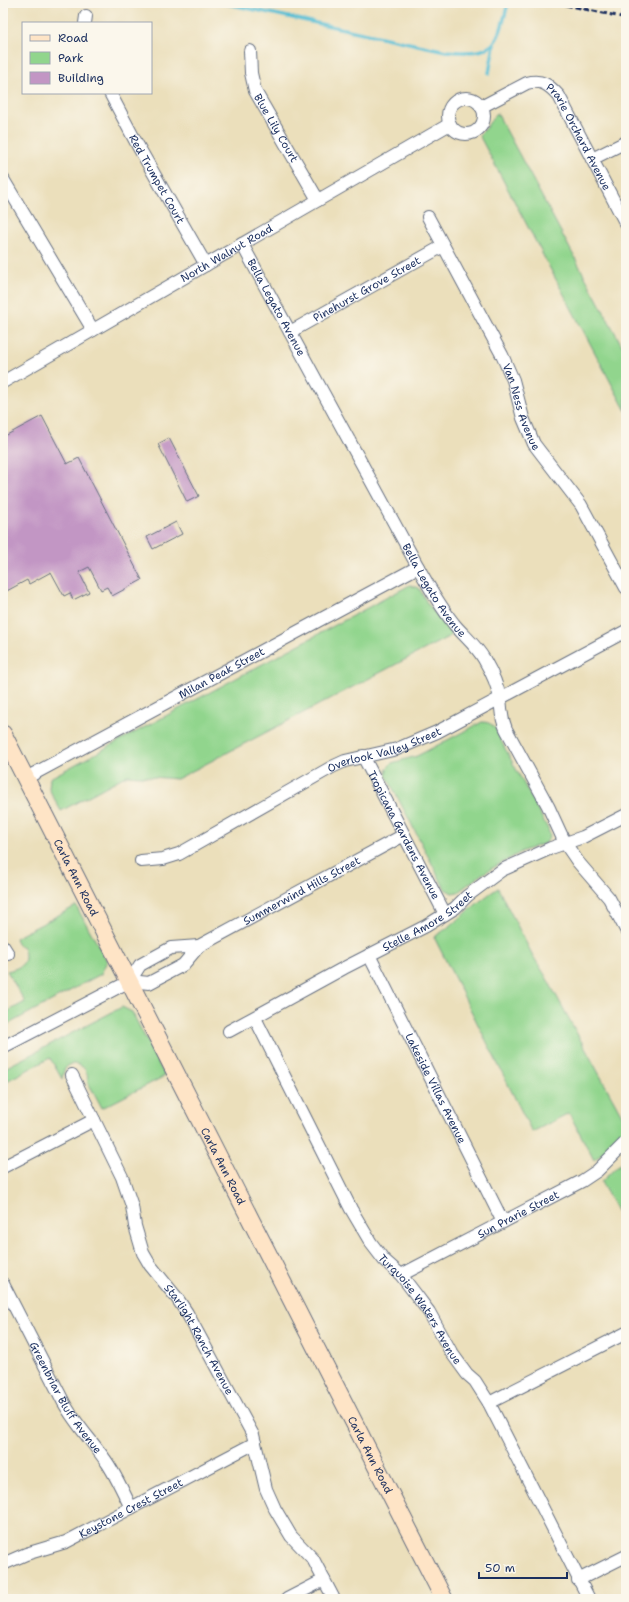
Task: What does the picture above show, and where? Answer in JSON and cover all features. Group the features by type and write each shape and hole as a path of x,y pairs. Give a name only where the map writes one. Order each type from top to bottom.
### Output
{"street":[{"name":"Blue Lily Court","path":"250,51 251,73 255,92 318,200"},
{"name":"Prarie Orchard Avenue","path":"481,107 518,87 534,81 544,82 551,86 559,96 626,224"},
{"name":"Red Trumpet Court","path":"111,94 138,146 206,265"},
{"path":"465,98 471,99 481,107 483,120 477,130 465,134 458,133 450,124 448,115 449,109 457,100 465,98"},
{"name":"North Walnut Road","path":"3,382 450,124"},
{"path":"592,159 626,142"},
{"path":"3,179 93,330"},
{"name":"Van Ness Avenue","path":"428,217 502,355 513,380 523,418 534,444 581,505 626,588"},
{"name":"Bella Legato Avenue","path":"242,244 418,567 443,608 456,626 472,641 484,659 500,698 501,718 548,806 565,843 578,862 609,898 626,930"},
{"name":"Pinehurst Grove Street","path":"290,332 443,246"},
{"name":"Milan Peak Street","path":"26,778 418,567"},
{"name":"Overlook Valley Street","path":"141,861 163,859 179,854 345,760 397,749 437,732 626,631"},
{"name":"Carla Ann Road","path":"3,734 444,1599"},
{"name":"Tropicana Gardens Avenue","path":"363,756 445,914"},
{"name":"Stelle Amore Street","path":"229,1031 369,955 426,926 445,914 502,870 551,848 584,837 626,815"},
{"name":"Summerwind Hills Street","path":"199,946 171,948 140,964 130,981 149,983 182,965 199,946 404,835"},
{"name":"Lakeside Villas Avenue","path":"369,955 503,1222"},
{"path":"3,1046 130,981"},
{"name":"Turquoise Waters Avenue","path":"255,1018 348,1202 371,1243 384,1260 401,1275 429,1312 450,1352 467,1374 475,1381 489,1403 589,1599"},
{"name":"Starlight Ranch Avenue","path":"72,1075 122,1177 132,1206 135,1226 143,1253 150,1265 177,1298 187,1313 245,1419 255,1443 266,1489 275,1509 291,1536 313,1559 334,1599"},
{"path":"3,1166 94,1120"},
{"name":"Sun Prarie Street","path":"401,1275 582,1181 597,1171 626,1142"},
{"name":"Greenbriar Bluff Avenue","path":"3,1284 64,1403 72,1417 108,1463 131,1508"},
{"path":"489,1403 626,1333"},
{"name":"Keystone Crest Street","path":"3,1564 26,1554 66,1542 255,1443"},
{"path":"578,1580 626,1556"},
{"path":"287,1599 324,1580"}],"green space":[{"path":"497,113 626,353 626,411 479,135"},
{"path":"410,585 419,588 427,603 452,635 177,779 127,775 61,811 49,789 50,778"},
{"path":"482,722 489,723 496,730 548,829 550,836 546,843 523,851 482,874 458,892 452,893 445,889 386,775 387,768 392,763 417,756"},
{"path":"498,888 533,956 545,975 626,1123 626,1132 594,1160 569,1113 532,1132 434,937"},
{"path":"76,906 107,961 101,974 3,1027 3,1014 25,1002 7,971 20,966 25,957 23,947 17,944 15,938"},
{"path":"122,1007 132,1012 165,1076 102,1108 88,1083 86,1071 77,1064 67,1066 62,1079 50,1058 3,1083 3,1069"},
{"path":"626,1158 626,1227 601,1182"}],"building":[{"path":"42,416 67,464 79,458 142,580 112,596 107,587 101,590 89,567 79,572 89,592 73,600 70,593 64,596 51,572 29,584 27,580 3,593 3,437"},
{"path":"169,438 199,496 187,502 158,444"},
{"path":"176,522 182,534 153,549 147,537"}],"waterway":[{"path":"223,3 446,51 462,52 475,52 491,45 501,30 508,3"},
{"path":"489,73 494,45"}],"railway":[{"path":"557,3 626,18"}]}
